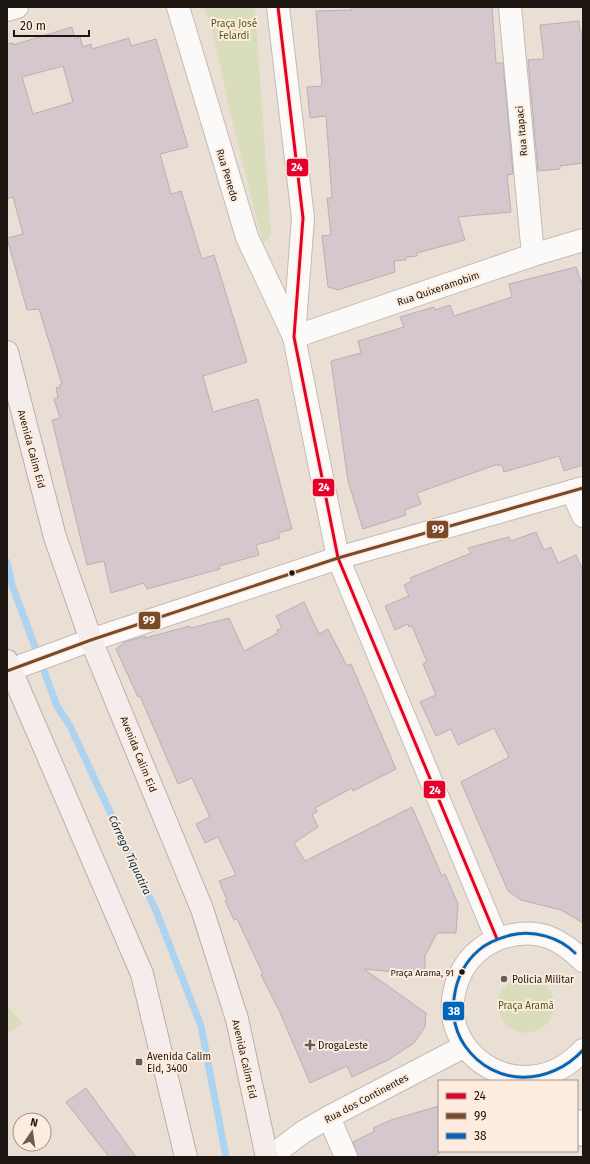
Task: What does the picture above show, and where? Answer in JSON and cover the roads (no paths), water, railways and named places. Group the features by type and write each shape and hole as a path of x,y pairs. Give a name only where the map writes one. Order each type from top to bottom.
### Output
{"main road":[{"name":"Avenida Calim Eid","path":"7,352 55,537 91,640 202,909 237,1019 269,1157"},
{"path":"12,667 142,974 186,1157"}],"street":[{"path":"7,10 17,7"},
{"name":"Rua Penedo","path":"178,7 247,237 294,337"},
{"path":"278,7 303,218 294,337 338,558 497,938"},
{"name":"Rua Itapaci","path":"510,7 533,255"},
{"name":"Rua Quixeramobim","path":"294,337 533,255 583,240"},
{"path":"12,667 338,558 578,490 583,516"},
{"path":"583,961 569,947 546,936 522,933 497,938 479,950 465,966 456,985 453,1006 456,1026 465,1046 479,1061 496,1072 516,1077 558,1076 583,1050"},
{"name":"Rua dos Continentes","path":"269,1157 303,1132 329,1117 465,1046"},
{"path":"329,1117 346,1157"},
{"path":"578,1123 583,1135"}],"waterway":[{"name":"Córrego Tiquatira","path":"7,562 12,585 57,706 70,726 157,913 201,1026 226,1157"}],"place":[{"name":"Praça Arama, 91","path":"462,972"},
{"name":"Policia Militar","path":"504,979"},
{"name":"DrogaLeste","path":"310,1045"},
{"name":"Avenida Calim Eid, 3400","path":"139,1062"}],"park label":[{"name":"Praça José Felardi","path":"234,28"},
{"name":"Praça Aramã","path":"526,1005"}]}
